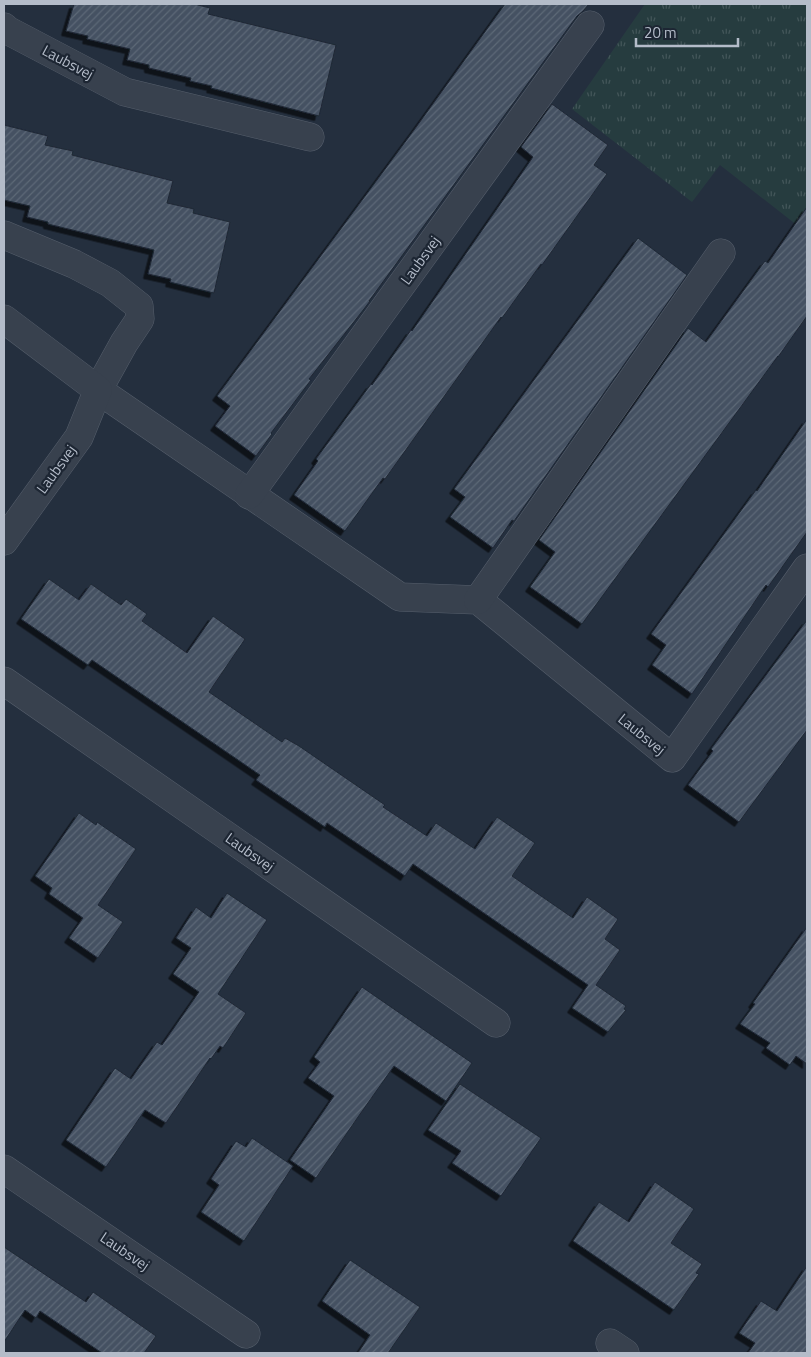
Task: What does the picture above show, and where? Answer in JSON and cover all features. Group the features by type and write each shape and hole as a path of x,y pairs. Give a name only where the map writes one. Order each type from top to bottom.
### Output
{"street":[{"name":"Laubsvej","path":"249,495 590,25"},
{"name":"Laubsvej","path":"4,27 125,92 310,137"},
{"name":"Laubsvej","path":"4,236 74,264 110,283 139,306 140,318 98,390 79,437 4,541"},
{"path":"4,319 98,390 400,598 478,600 721,253"},
{"name":"Laubsvej","path":"478,600 672,758 807,568"},
{"name":"Laubsvej","path":"4,681 496,1023"},
{"name":"Laubsvej","path":"4,1169 246,1334"}],"green space":[{"path":"645,4 807,4 807,233 720,165 692,202 572,109"}],"building":[{"path":"74,4 194,4 210,8 208,14 336,45 319,116 211,88 212,86 190,81 191,78 149,68 149,65 127,60 130,49 87,39 88,36 66,31"},
{"path":"505,4 589,4 577,16 370,301 309,379 311,380 256,456 215,426 230,406 217,396"},
{"path":"552,104 608,145 594,165 607,174 345,531 294,495 318,461 316,459 412,331 533,157 521,147"},
{"path":"4,125 48,136 45,145 73,151 72,155 173,181 167,203 194,209 193,213 230,222 214,293 170,282 171,279 148,274 154,250 27,217 30,206 4,200"},
{"path":"807,207 807,316 582,624 530,587 555,552 539,540 688,328 706,342 765,261 768,263"},
{"path":"638,238 687,275 493,548 450,517 465,497 454,489"},
{"path":"807,419 807,532 768,587 766,585 692,694 652,665 666,645 651,634 757,491"},
{"path":"49,579 79,600 91,584 121,605 126,599 147,614 142,621 187,653 213,616 245,639 209,692 282,742 285,738 299,746 385,805 383,807 427,836 436,823 475,849 497,817 535,843 512,876 573,918 587,897 618,919 605,939 620,950 596,985 626,1006 624,1009 626,1010 608,1032 572,1008 588,985 413,864 405,876 327,823 325,827 256,780 260,775 92,660 88,665 21,619"},
{"path":"807,620 807,730 739,822 688,785 713,751 711,749"},
{"path":"79,813 96,825 97,822 136,849 98,905 123,922 98,958 69,938 83,918 49,894 52,888 35,876"},
{"path":"227,893 267,920 218,994 246,1013 223,1048 220,1046 210,1058 166,1123 145,1110 106,1167 66,1140 115,1068 131,1079 157,1042 162,1045 199,992 173,974 191,948 176,938 196,907 211,918"},
{"path":"807,927 807,1064 796,1056 790,1065 766,1048 770,1043 740,1024"},
{"path":"362,987 472,1063 446,1101 394,1066 316,1178 290,1160 334,1096 308,1078 320,1062 314,1057"},
{"path":"460,1084 541,1138 501,1196 452,1163 461,1151 428,1130"},
{"path":"252,1138 293,1166 244,1241 201,1212 219,1185 211,1179 236,1141 246,1147"},
{"path":"655,1182 694,1209 671,1243 702,1264 696,1273 699,1274 674,1310 573,1241 599,1202 629,1222"},
{"path":"4,1247 86,1302 93,1292 156,1336 144,1353 102,1353 40,1311 36,1318 25,1310 4,1342"},
{"path":"350,1260 420,1307 388,1353 358,1353 370,1335 322,1301"},
{"path":"807,1266 807,1353 748,1353 755,1343 739,1333 761,1301 777,1311"}]}
